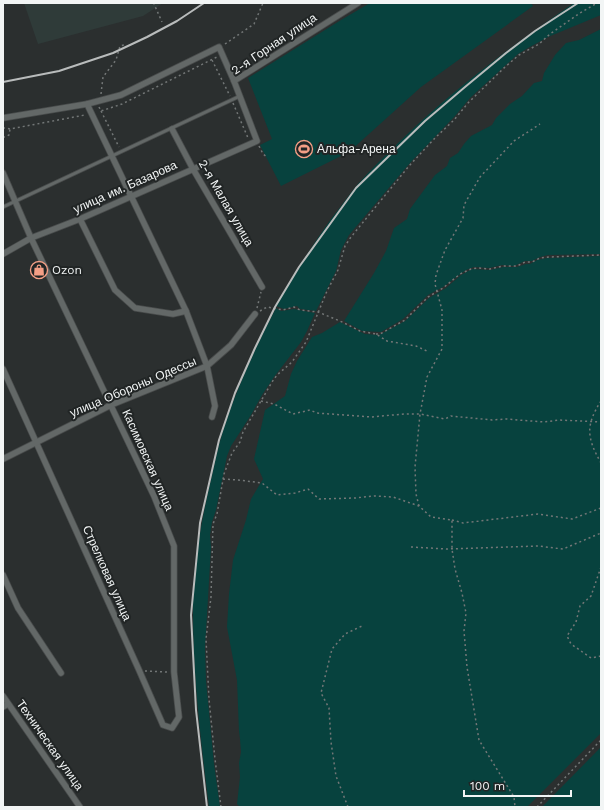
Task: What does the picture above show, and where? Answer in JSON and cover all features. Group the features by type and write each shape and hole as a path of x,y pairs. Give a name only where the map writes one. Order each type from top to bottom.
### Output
{"street":[{"name":"2-я Горная улица","path":"257,141 234,81 358,3"},
{"path":"3,118 87,104 121,95 219,47 234,81"},
{"path":"87,104 111,157 186,311 207,366 215,406 212,417"},
{"name":"2-я Малая улица","path":"172,129 193,169 262,288"},
{"name":"улица им. Базарова","path":"3,254 31,238 80,219 257,141"},
{"name":"Касимовская улица","path":"3,173 31,238 112,405 154,496 174,546 174,672"},
{"path":"80,219 115,290 135,308 173,314 186,311"},
{"name":"улица Обороны Одессы","path":"3,459 112,405 207,366 231,345 255,314"},
{"name":"Стрелковая улица","path":"3,369 163,725 172,728 178,717 174,672"},
{"path":"3,575 18,608 61,673"},
{"name":"Техническая улица","path":"3,696 6,705 80,807"}],"lane":[{"path":"3,207 240,96"}],"path":[{"path":"155,3 154,4 162,22"},
{"path":"228,43 254,24 263,3"},
{"path":"221,807 209,699 206,639 211,597 213,524 217,514 223,479 232,453 240,442 243,432 277,375 292,362 306,342 318,312 338,270 345,246 351,237 420,154 454,120 468,103 520,55 539,44 574,17 597,3"},
{"path":"121,153 101,111 99,101 103,77 116,60 120,46 124,45"},
{"path":"101,111 122,104 218,57"},
{"path":"212,60 232,100 251,144"},
{"path":"3,128 10,129 91,114"},
{"path":"419,506 416,494 415,467 420,414 427,377 442,348 442,310 435,284 436,275 446,250 463,218 464,205 480,177 514,141 540,124"},
{"path":"3,137 8,135 10,129"},
{"path":"257,141 263,154 267,157"},
{"path":"255,314 268,307 283,310 294,307 300,310 318,312 360,331 380,334 405,320 428,296 443,288 460,274 474,268 490,269 503,266 517,266 525,262 532,262 540,258 550,256 601,255"},
{"path":"255,314 262,288"},
{"path":"376,334 387,341 416,346 429,352"},
{"path":"261,401 274,404 293,414 310,410 317,413 371,417 420,414 445,419 451,416 492,420 506,419 544,422 559,420 601,422"},
{"path":"601,401 590,421 591,445 601,463"},
{"path":"223,479 262,483 277,495 295,493 308,489 319,499 374,496 393,497 419,506 431,517 463,523 538,514 572,519 601,508"},
{"path":"452,520 452,549 455,569 466,613 464,631 467,667 479,740 514,797 515,807"},
{"path":"411,547 452,549 538,546 563,549 601,533"},
{"path":"601,567 591,596 580,606 576,622 568,636 571,644 591,658 601,656"},
{"path":"348,807 336,776 331,742 329,708 321,693 332,649 345,634 362,626"},
{"path":"139,670 174,672"},
{"path":"537,807 601,740"}],"shaded area":[{"path":"24,3 163,3 143,16 38,44"},
{"path":"370,3 531,3 533,6 421,87 349,152 281,186 260,145 272,139 248,78"},
{"path":"574,3 601,3 601,15 548,37 518,54 470,98 410,163 349,235 341,250 336,271 316,311 300,309 297,306 284,309 276,306 302,262 331,219 371,170 418,124 460,87 527,36"},
{"path":"601,29 601,254 548,255 532,261 525,261 514,266 502,265 489,268 474,267 466,270 443,287 428,295 403,319 381,332 362,331 344,321 386,251 394,228 407,219 410,209 435,175 447,166 450,158 458,153 471,136 492,125 496,118 510,104 522,96 534,83 542,81 544,73 555,55 566,43 579,40"},
{"path":"601,256 601,733 527,807 240,807 237,804 241,752 237,680 227,627 233,560 251,499 263,479 254,459 265,410 285,396 291,374 312,337 340,322 365,334 379,335 405,321 429,298 446,288 461,275 472,269 490,270 503,267 517,267 547,258"},
{"path":"276,308 281,311 294,309 315,313 301,342 274,377 231,446 227,456 216,510 212,522 210,535 211,547 205,647 206,681 214,764 220,807 209,807 200,734 194,660 193,593 196,558 205,506 224,427 245,373"},
{"path":"601,747 601,807 542,807"}],"railway":[{"path":"3,82 59,71 113,53 177,21 204,3"},
{"path":"207,807 196,710 191,615 200,523 219,440 235,393 255,348 275,307 299,267 356,188 425,121 465,87 535,31 578,3"}],"place":[{"name":"Альфа-Арена","path":"304,149"},
{"name":"Ozon","path":"39,270"}]}
